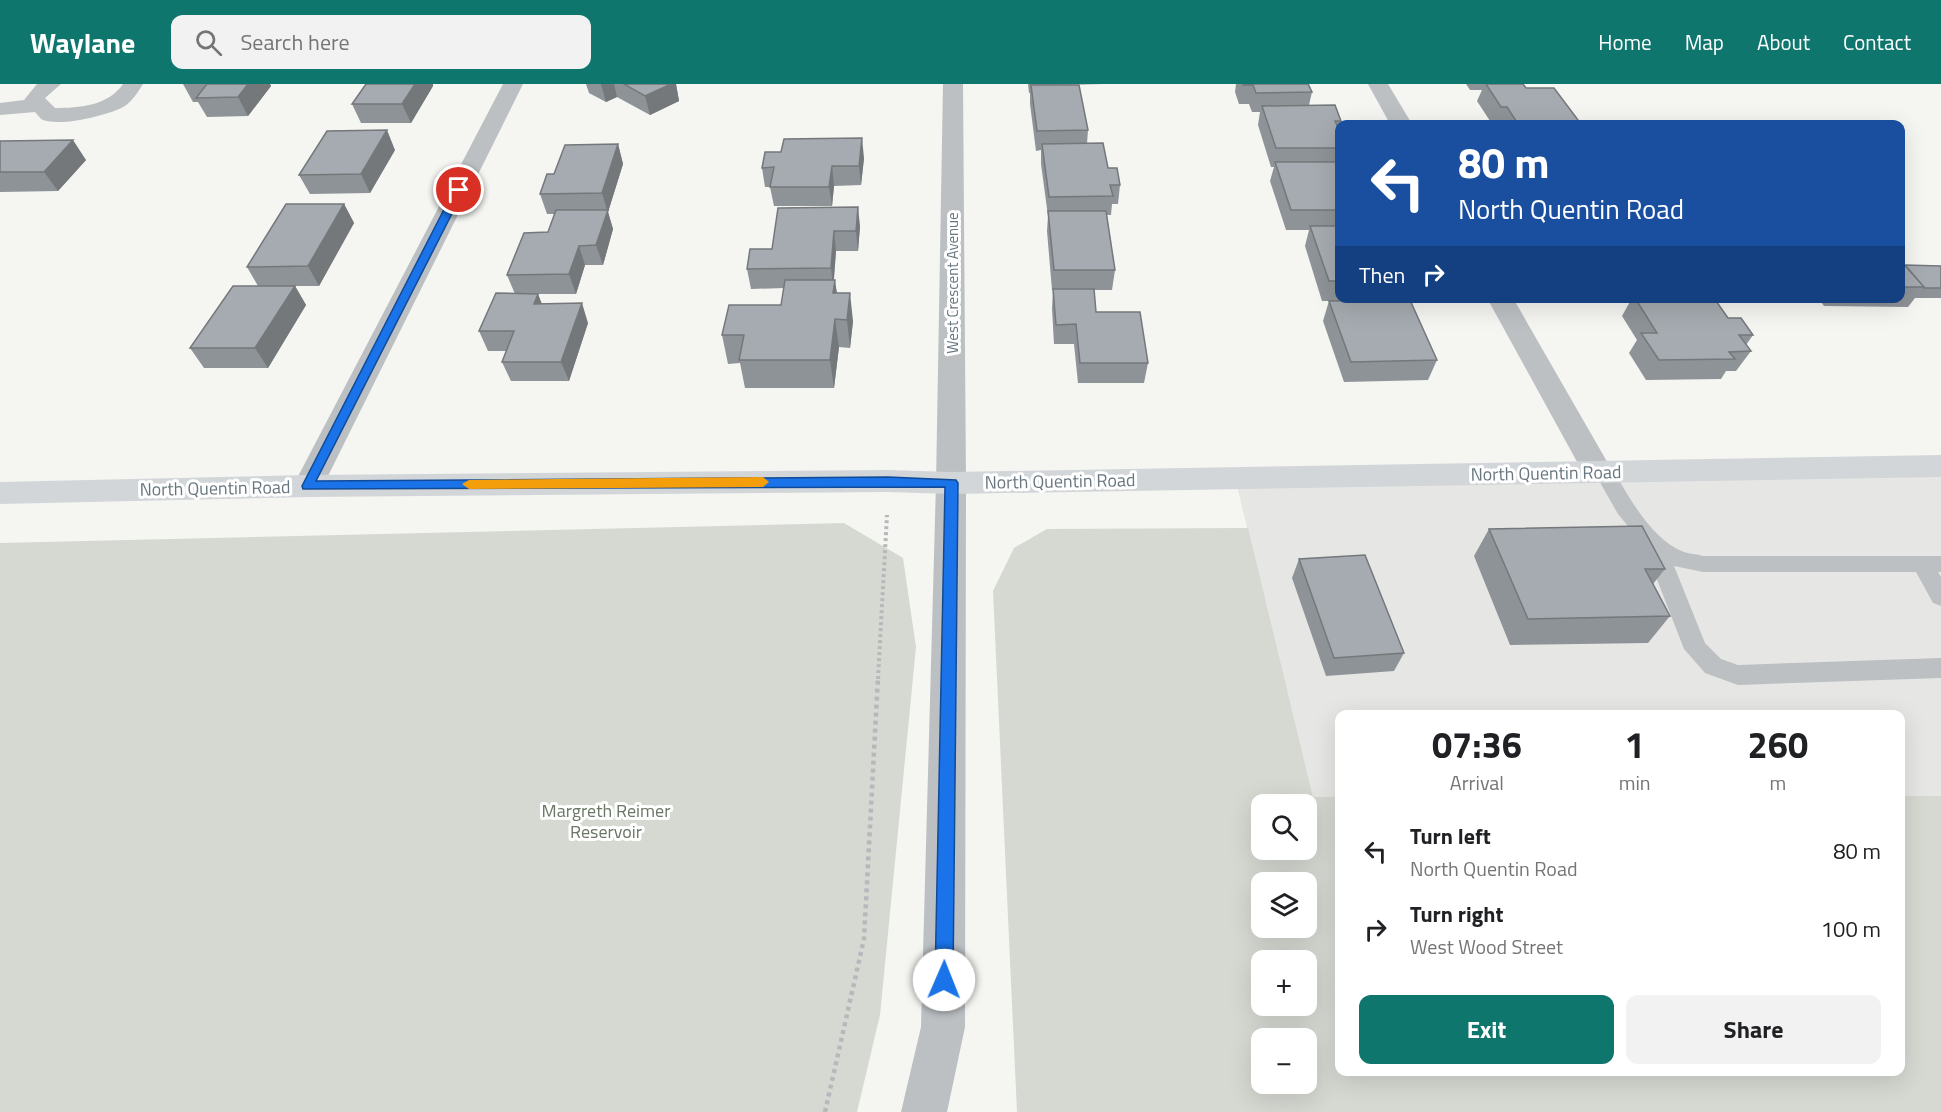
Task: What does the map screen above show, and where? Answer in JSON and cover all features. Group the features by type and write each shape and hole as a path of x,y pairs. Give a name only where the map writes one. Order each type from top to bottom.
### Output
{"main road":[{"name":"North Quentin Road","path":"0,493 308,486 888,481 951,483 1941,466"}],"street":[{"path":"51,84 40,91 34,99 49,114 81,113 114,102 125,95 133,84"},
{"path":"308,486 513,84"},
{"name":"West Crescent Avenue","path":"924,1112 943,1027 951,483 953,84"},
{"path":"1378,84 1399,120"},
{"path":"0,109 38,105"},
{"path":"1503,303 1601,472"}],"lane":[{"path":"1601,472 1631,518 1653,541 1677,559 1703,564 1932,564 1941,597"},
{"path":"1653,541 1696,649 1713,666 1738,675 1941,668"}],"path":[{"path":"825,1112 864,939 888,481"}],"shaded area":[{"path":"1941,466 1941,796 1905,796 1905,710 1335,710 1335,797 1317,797 1317,794 1312,794 1235,478"}],"green space":[{"name":"Margreth Reimer Reservoir","path":"844,523 903,558 916,647 880,1015 857,1112 0,1112 0,543"},
{"path":"1248,528 1312,794 1251,794 1251,860 1317,860 1317,797 1335,797 1335,1076 1905,1076 1905,796 1941,796 1941,1112 1017,1112 993,591 1014,548 1047,529"}],"building":[{"path":"207,84 248,84 238,97 196,98"},
{"path":"366,84 415,84 402,104 352,104"},
{"path":"624,84 671,84 645,96"},
{"path":"1243,84 1308,84 1312,92 1256,93 1253,85"},
{"path":"1486,84 1523,84 1526,88 1554,88 1578,120 1515,120 1507,107 1501,107"},
{"path":"1031,85 1079,85 1088,130 1037,131"},
{"path":"1335,105 1341,120 1335,120 1335,148 1276,148 1262,106"},
{"path":"387,130 361,174 299,175 327,131"},
{"path":"862,138 859,166 832,166 829,187 770,187 774,167 762,168 765,152 781,152 784,139"},
{"path":"73,140 44,172 0,172 0,141"},
{"path":"1103,143 1108,168 1117,168 1120,185 1110,185 1113,196 1049,197 1042,144"},
{"path":"618,144 602,193 540,194 547,174 554,174 565,145"},
{"path":"1275,162 1335,162 1335,210 1291,210"},
{"path":"286,204 344,204 308,266 247,267"},
{"path":"858,207 856,231 834,231 831,268 747,269 750,249 772,249 778,208"},
{"path":"556,210 608,210 596,245 579,246 569,274 507,275 524,233 548,232"},
{"path":"1048,211 1106,211 1115,270 1054,270"},
{"path":"1310,226 1335,226 1335,281 1329,281"},
{"path":"1905,265 1941,266 1941,288 1924,288"},
{"path":"1905,266 1924,287 1905,287"},
{"path":"785,280 835,280 833,293 850,293 847,320 835,319 830,360 739,360 744,335 722,335 729,305 781,305"},
{"path":"233,286 295,286 255,348 190,348"},
{"path":"1053,289 1094,289 1096,312 1140,312 1148,363 1080,363 1076,324 1056,325"},
{"path":"496,293 538,294 534,304 582,303 561,362 502,362 514,331 479,331"},
{"path":"1329,301 1335,301 1335,303 1411,303 1437,360 1351,362"},
{"path":"1638,303 1718,303 1728,318 1741,318 1753,335 1739,335 1751,351 1729,352 1735,359 1659,360 1641,333 1657,333"},
{"path":"1642,526 1665,569 1645,569 1670,616 1528,619 1489,529"},
{"path":"1365,555 1404,653 1334,658 1299,559"}],"slow traffic":[{"path":"469,484 763,482"}],"route":[{"path":"459,190 308,486 888,481 951,483 944,980"}]}
